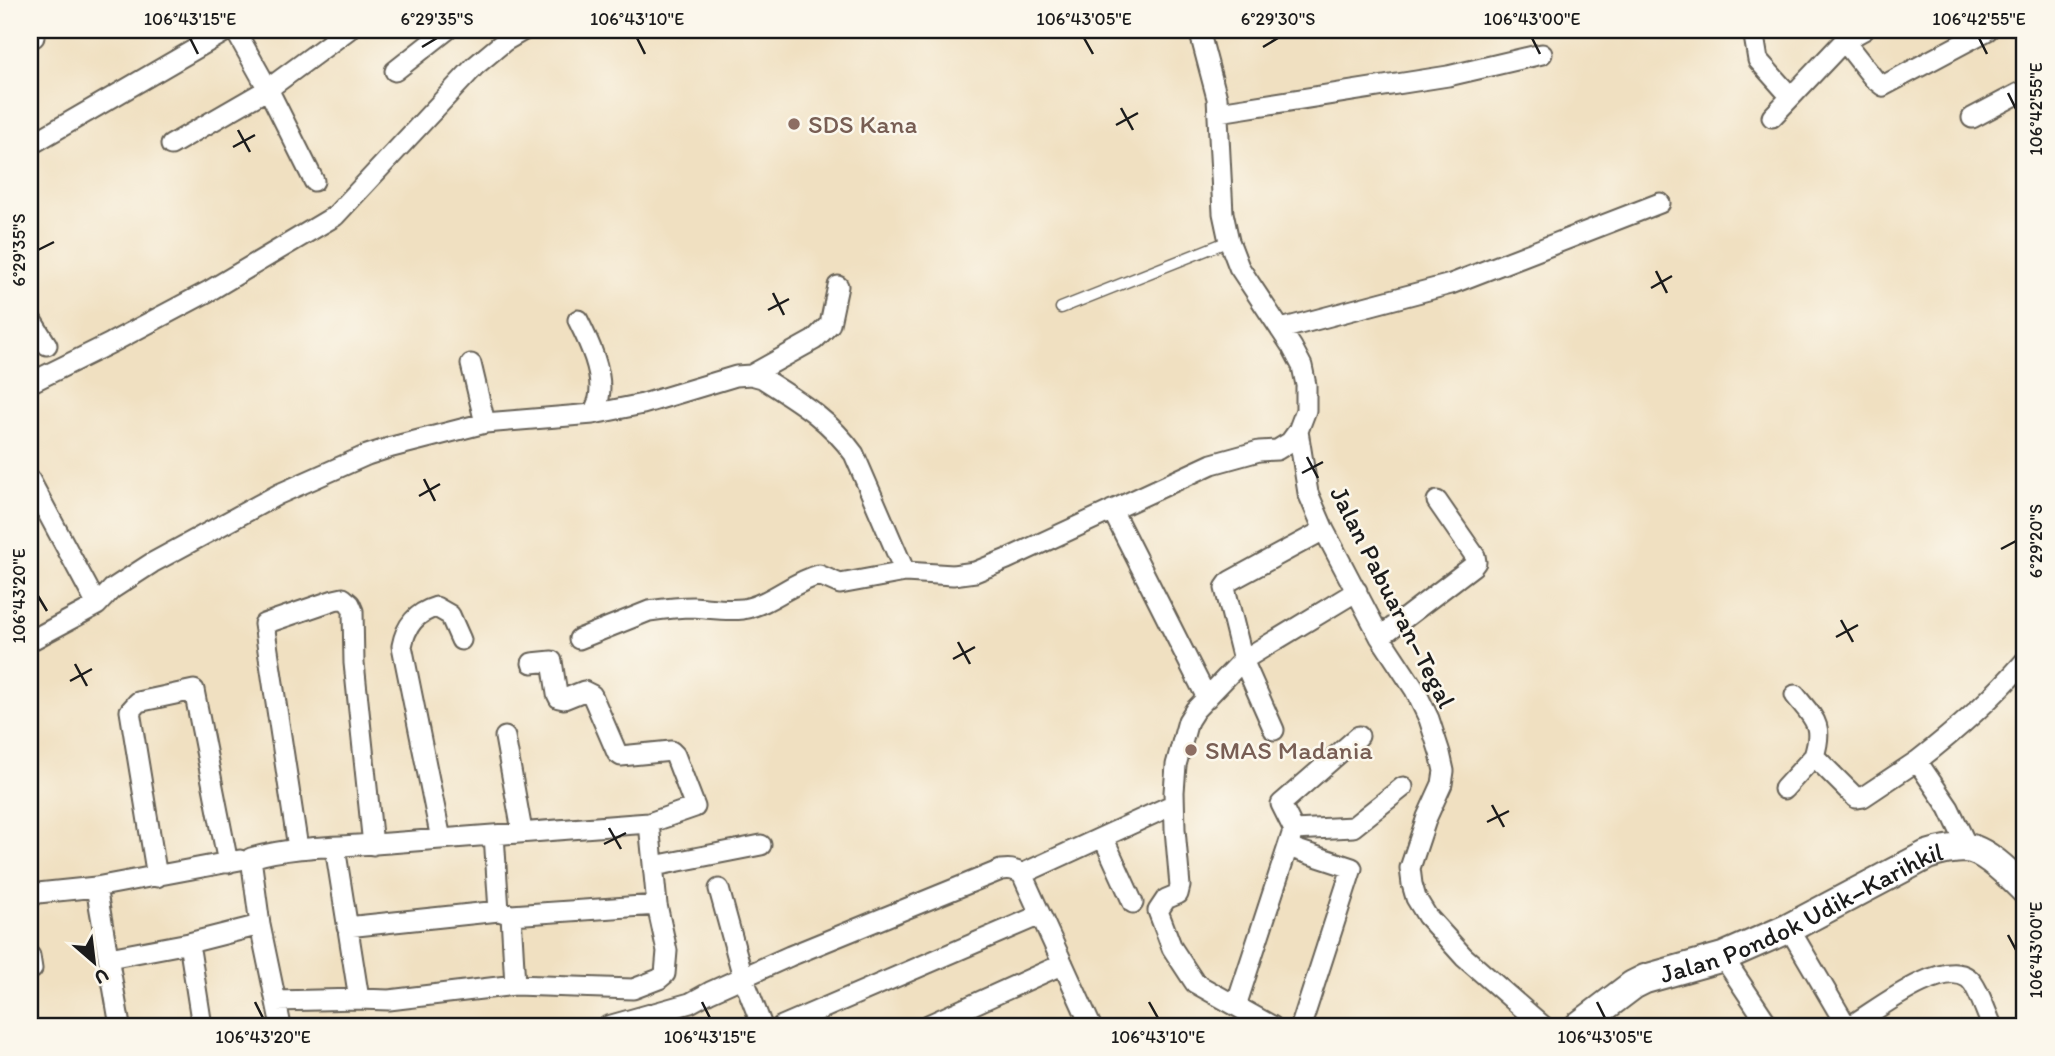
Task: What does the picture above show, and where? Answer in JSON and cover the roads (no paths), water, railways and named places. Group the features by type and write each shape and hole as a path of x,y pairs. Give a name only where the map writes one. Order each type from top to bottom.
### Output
{"street":[{"path":"30,145 228,30"},
{"path":"235,30 314,181"},
{"path":"171,145 268,89 348,30"},
{"path":"395,71 447,30"},
{"path":"30,383 209,291 335,216 475,66 524,30"},
{"name":"Jalan Pabuaran–Tegal","path":"1199,30 1219,112 1223,213 1229,241 1240,267 1281,329 1301,366 1306,385 1306,410 1298,431 1308,493 1324,530 1380,637 1415,690 1429,719 1444,771 1442,784 1427,817 1410,868 1416,898 1427,916 1464,957 1543,1026"},
{"path":"1753,30 1758,60 1791,97"},
{"path":"1772,117 1844,41 1864,30"},
{"path":"1844,41 1874,79 1883,86 1989,30"},
{"path":"1219,112 1448,76 1542,54"},
{"path":"1972,118 2025,90"},
{"path":"1281,329 1451,284 1660,203"},
{"path":"751,375 814,340 830,324 838,286"},
{"path":"30,318 47,345"},
{"path":"578,320 594,355 598,377 599,396 593,414"},
{"path":"471,364 485,423"},
{"path":"30,641 97,605 112,589 152,563 279,494 367,455 485,423 593,414 664,398 736,376 751,375 762,378 796,400 842,437 854,454 905,572"},
{"path":"579,639 649,611 690,607 731,610 757,605 819,575 840,583 905,572 937,575 975,572 1212,464 1259,451 1277,450 1290,442 1298,431"},
{"path":"30,480 97,605"},
{"path":"1380,637 1476,562 1475,556 1437,501"},
{"path":"1112,510 1207,698"},
{"path":"1274,730 1243,660 1225,589 1230,581 1324,530"},
{"path":"1272,1026 1195,983 1172,948 1158,911 1166,899 1178,894 1180,886 1174,829 1176,765 1188,721 1243,660 1357,591"},
{"path":"298,848 264,624 342,598 350,604 353,611 354,663 373,845"},
{"path":"440,839 402,646 409,624 421,613 436,607 450,615 461,640"},
{"path":"30,898 38,892 96,887 158,877 273,851 649,823 695,807 675,755 671,751 621,756 617,753 592,695 584,691 564,699 559,698 552,661 532,663"},
{"path":"1814,756 1856,798 1863,797 1945,739 1991,698 2025,661"},
{"path":"158,877 130,711 138,702 194,690 228,863"},
{"path":"1784,789 1814,756 1820,738 1812,716 1795,695"},
{"path":"1236,1006 1291,838 1281,804 1359,736"},
{"path":"505,737 522,831"},
{"path":"1917,761 1949,808 1969,848"},
{"path":"1291,838 1353,827 1403,787"},
{"path":"1022,874 1168,807"},
{"path":"276,1001 389,1000 515,985 633,989 659,979 665,974 667,951 657,905 649,823"},
{"path":"494,835 515,985"},
{"path":"1103,837 1133,903"},
{"path":"1291,838 1352,868 1301,1026"},
{"path":"653,866 761,845"},
{"path":"335,847 359,999"},
{"name":"Jalan Pondok Udik–Karihkil","path":"1591,1022 1645,979 1723,957 1789,928 1927,855 1943,850 1969,848 1977,851 2025,890"},
{"path":"251,858 260,925 281,1026"},
{"path":"608,1026 678,1017 690,1003 790,956 1001,870 1015,869 1022,874 1087,1025"},
{"path":"96,887 120,1026"},
{"path":"719,889 743,977 761,1026"},
{"path":"347,927 505,913 657,905"},
{"path":"782,1026 1040,915"},
{"path":"109,958 189,943 260,925"},
{"path":"1789,928 1843,1020 1848,1024 1856,1023 1906,990 1955,972 1970,979 1992,1026"},
{"path":"189,943 202,1026"},
{"path":"1723,957 1769,1026"},
{"path":"926,1026 1063,964"}],"lane":[{"path":"1061,308 1229,241"}],"place":[{"name":"SDS Kana","path":"794,124"},
{"name":"SMAS Madania","path":"1191,750"}]}
